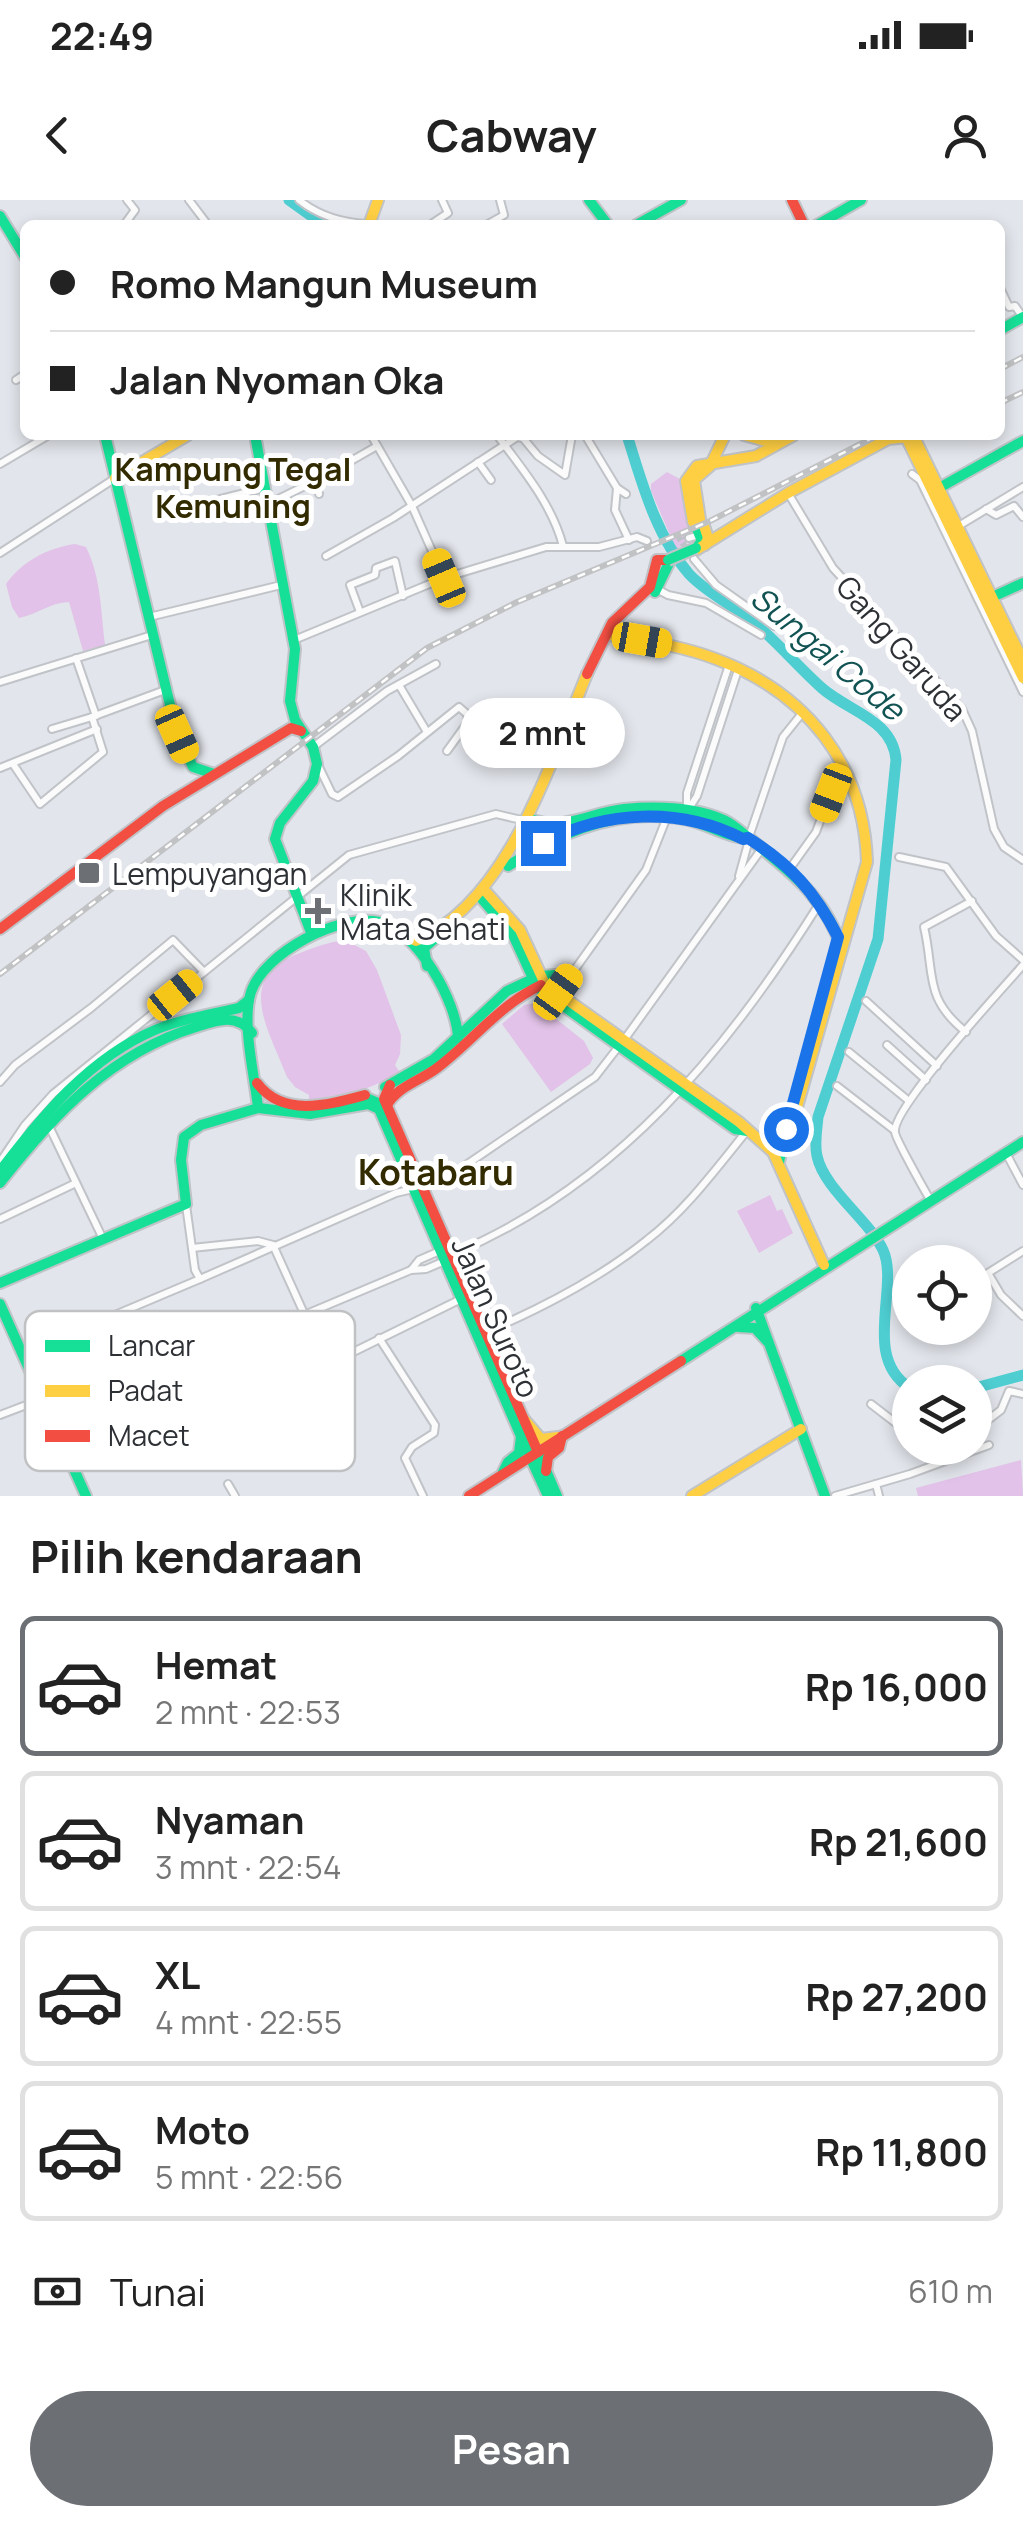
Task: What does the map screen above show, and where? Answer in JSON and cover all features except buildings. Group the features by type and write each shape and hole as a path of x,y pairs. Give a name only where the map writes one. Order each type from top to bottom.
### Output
{"main road":[{"path":"588,200 604,220"},
{"path":"645,220 681,200"},
{"path":"826,220 861,200"},
{"path":"1,223 20,250"},
{"path":"106,440 165,690 177,734 193,767 189,790"},
{"path":"116,478 180,440"},
{"path":"256,440 296,653 289,691 298,726 314,746 317,764 313,781 286,814 275,836 312,935"},
{"path":"697,537 694,480 713,460 723,440"},
{"path":"762,440 777,444"},
{"path":"713,460 751,458 785,440"},
{"path":"427,966 424,948 485,896 508,866 611,634 656,589 669,561 697,537 886,440"},
{"path":"909,440 928,486"},
{"path":"909,440 928,486 945,509 1018,657 1023,678"},
{"path":"928,486 1023,441"},
{"path":"0,1171 43,1115 122,1049 238,1008 249,1000 266,966 284,950 312,935 373,921 389,924 413,941 424,939 471,902 529,821 604,633 650,587 657,560 669,561"},
{"path":"989,599 1023,582"},
{"path":"611,634 672,646 734,667 803,712 842,761 858,796 868,846 864,877 779,1162"},
{"path":"0,929 211,773 298,726"},
{"path":"193,767 211,773"},
{"path":"529,821 555,827 612,811 686,815 749,838 791,867 819,904 842,950"},
{"path":"508,866 557,836 584,826 618,818 668,814"},
{"path":"485,896 516,932 538,981 735,1129 746,1131 769,1148 779,1162 824,1265"},
{"path":"404,936 453,1006 458,1038"},
{"path":"831,981 838,937"},
{"path":"256,1077 266,1097 280,1104 322,1105 362,1096 422,1073 496,999 538,981 571,974"},
{"path":"0,1283 186,1204 180,1145 186,1133 196,1126 258,1108 317,1114 370,1104 383,1108 393,1094 538,981"},
{"path":"249,1000 258,1108"},
{"path":"184,1025 236,1018 252,1034"},
{"name":"Jalan Suroto","path":"383,1108 390,1085"},
{"name":"Jalan Suroto","path":"362,1096 374,1099 383,1108 481,1334 520,1436 534,1454"},
{"path":"0,1183 43,1115"},
{"path":"469,1496 1023,1142"},
{"name":"Jalan Suroto","path":"447,1254 460,1298 524,1418 534,1454"},
{"path":"760,1309 839,1258"},
{"path":"12,1278 1,1307 25,1362"},
{"path":"760,1309 762,1326 825,1496"},
{"path":"727,1331 750,1326 768,1341"},
{"path":"524,1418 542,1439 562,1436"},
{"path":"692,1496 801,1429"},
{"path":"501,1476 506,1464 519,1453 520,1436"},
{"path":"546,1471 548,1457 559,1448 562,1436"},
{"path":"534,1454 557,1496"},
{"path":"534,1454 546,1491"},
{"path":"522,1469 530,1470 546,1491"},
{"path":"75,1471 86,1496"}],"street":[{"path":"127,200 135,210 128,220"},
{"path":"189,200 204,220"},
{"path":"299,200 317,213 342,220"},
{"path":"437,220 449,211 442,200"},
{"path":"495,220 504,215 500,200"},
{"path":"838,213 842,220"},
{"path":"444,215 447,220"},
{"path":"1005,299 1009,307 1015,306 1023,317"},
{"path":"16,380 20,377"},
{"path":"0,464 41,440"},
{"path":"374,440 412,506 444,578"},
{"path":"326,556 412,506 478,462 501,440"},
{"path":"503,440 551,514 563,546"},
{"path":"525,440 538,456 565,474 571,440"},
{"path":"588,440 617,488 626,494"},
{"path":"267,504 377,446"},
{"path":"478,462 490,480"},
{"path":"0,552 116,478"},
{"path":"316,481 319,494"},
{"path":"928,486 1023,692"},
{"path":"177,510 264,488"},
{"path":"617,488 615,510 629,540"},
{"path":"954,528 1023,488"},
{"name":"Gang Garuda","path":"788,492 838,575 962,709 972,732 994,829 1004,847 1023,860"},
{"path":"986,509 996,515 1014,506 1023,518"},
{"path":"697,537 716,585 774,626"},
{"path":"294,640 444,578 546,547 600,548 629,540 647,540"},
{"path":"360,612 350,584 374,575 376,568 386,562 396,561 402,596"},
{"path":"148,617 281,585"},
{"path":"656,589 706,603 761,636"},
{"path":"0,682 152,635"},
{"path":"13,764 40,804 103,752 76,658"},
{"path":"314,746 360,710 436,664"},
{"path":"686,815 687,794 703,738 734,667"},
{"path":"686,815 697,796 734,667"},
{"path":"399,686 427,732"},
{"path":"52,729 165,690"},
{"path":"317,764 333,795 338,797 461,708 468,716 467,724 446,750"},
{"path":"737,882 783,737 803,712"},
{"path":"0,768 97,729"},
{"path":"703,738 714,741"},
{"path":"791,867 816,832 842,761"},
{"path":"122,1049 204,972 342,861 365,849 496,814 529,821"},
{"path":"555,996 646,870 668,814"},
{"path":"124,1311 396,1193 444,1180 592,1080 763,847"},
{"path":"894,1130 910,1100 1023,962 996,936 946,867 898,856"},
{"path":"966,1032 950,1019 930,984 931,956 924,926 972,901"},
{"path":"314,1311 411,1270 419,1260 447,1254 512,1226 583,1181 628,1145 684,1088 768,982 819,904"},
{"path":"0,1082 14,1065 80,1017 173,940 204,972"},
{"path":"866,1002 937,1066"},
{"path":"887,1045 926,1080"},
{"path":"849,1052 910,1100"},
{"path":"837,1086 894,1130 930,1201"},
{"path":"0,1162 43,1115 103,1240"},
{"path":"481,1334 529,1313 646,1241 700,1188 746,1131"},
{"path":"1006,1153 1023,1185"},
{"path":"0,1219 76,1183"},
{"path":"186,1204 195,1270 200,1279"},
{"path":"192,1248 258,1241 274,1246 302,1311"},
{"path":"1023,1252 988,1273 1001,1295 1023,1316"},
{"path":"355,1350 460,1298"},
{"path":"379,1338 436,1425 434,1433 414,1446 405,1458 423,1496"},
{"path":"992,1417 1001,1410 1009,1391 1023,1394"},
{"path":"871,1404 892,1420"},
{"path":"0,1416 25,1406"},
{"path":"836,1496 929,1465"},
{"path":"228,1484 235,1496"},
{"path":"876,1484 879,1496"}],"shaded area":[{"path":"667,472 680,479 687,520 695,538 676,549 651,491 651,484"},
{"path":"75,544 86,547 95,570 105,645 83,651 69,602 19,618 6,584 36,557"},
{"path":"345,940 366,951 377,970 401,1035 395,1065 401,1074 360,1091 309,1100 309,1095 287,1077 266,1023 262,990 267,976 279,963"},
{"path":"536,1003 584,1041 593,1058 551,1092 502,1024 524,1005"},
{"path":"770,1195 777,1211 782,1209 793,1233 759,1253 737,1211"},
{"path":"1021,1460 1023,1496 918,1496 916,1488"}],"waterway":[{"name":"Sungai Code","path":"289,200 323,220"},
{"name":"Sungai Code","path":"629,440 659,526 689,574 761,628 823,689 879,726 893,746 896,760 878,939 818,1117 816,1147 828,1180 883,1250 888,1283 884,1340 892,1368"},
{"name":"Sungai Code","path":"992,1383 1023,1375"}],"tunnel":[{"path":"689,538 679,538 690,554"}],"railway":[{"path":"1005,366 1023,357"},
{"path":"1005,401 1023,392"},
{"path":"0,974 427,648 517,602 710,521 868,440"}],"traffic: fast":[{"path":"589,200 604,220"},
{"path":"645,220 681,200"},
{"path":"826,220 861,200"},
{"path":"0,216 20,249"},
{"path":"1005,327 1023,317"},
{"path":"106,440 177,734 193,767 214,774"},
{"path":"256,440 295,649 290,701 295,720 313,747 317,764 313,781 280,823 275,839 312,935"},
{"path":"939,488 1023,441"},
{"path":"697,529 702,541 697,547"},
{"path":"668,560 696,548"},
{"path":"655,592 670,561"},
{"path":"988,599 1023,583"},
{"path":"533,820 556,823 649,808 688,810 724,820 804,886 826,914 842,949"},
{"path":"508,866 571,832 640,816 688,820 748,838"},
{"path":"482,899 513,935 537,987 735,1129 747,1131"},
{"path":"258,1108 248,1034 251,992 271,963 324,930 363,921 379,922 407,938 443,988 458,1038"},
{"path":"427,966 424,948 437,937"},
{"path":"385,1087 434,1059 507,991 539,976 571,974"},
{"path":"0,1171 68,1090 109,1056 155,1030 239,1008 249,1000"},
{"path":"0,1183 63,1110 137,1053 165,1038 219,1021 233,1020 252,1033"},
{"path":"362,1096 376,1102 530,1457"},
{"path":"258,1108 310,1114 368,1104 379,1109"},
{"path":"0,1283 186,1204 181,1160 184,1137 201,1125 258,1108"},
{"path":"779,1162 789,1116"},
{"path":"681,1361 1023,1142"},
{"path":"0,1304 25,1360"},
{"path":"756,1308 825,1496"},
{"path":"738,1327 755,1328 767,1341"},
{"path":"503,1472 519,1453 521,1436"},
{"path":"538,1452 557,1496"},
{"path":"530,1457 548,1496"},
{"path":"75,1471 86,1496"}],"traffic: slow":[{"path":"371,220 378,200"},
{"path":"115,478 180,440"},
{"path":"700,519 694,480 710,466 723,440"},
{"path":"762,440 777,444"},
{"path":"693,522 686,481 697,466 756,456 785,440"},
{"path":"696,550 788,493 886,440"},
{"path":"907,440 1023,678"},
{"path":"914,440 1023,661"},
{"path":"704,526 708,538 705,545"},
{"path":"611,635 703,654 778,691 825,737 855,794 867,862 795,1114 789,1121"},
{"path":"404,936 416,941 449,922 477,895 501,862 542,786 587,674"},
{"path":"487,893 520,930 545,984 739,1122 773,1152 824,1265"},
{"path":"523,1418 541,1439 558,1437"},
{"path":"692,1496 801,1429"}],"traffic: jam":[{"path":"792,200 802,220"},
{"path":"587,674 612,623 650,587 657,560 668,560"},
{"path":"0,929 163,806 291,728 301,731"},
{"path":"387,1105 403,1088 450,1058 512,1003 541,985"},
{"path":"257,1083 268,1094 293,1105 321,1105 365,1095"},
{"path":"390,1085 384,1099 538,1452"},
{"path":"469,1496 681,1361"},
{"path":"546,1471 548,1457 559,1448 562,1436"}],"place":[{"name":"Lempuyangan","path":"89,873"},
{"name":"Klinik Mata Sehati","path":"318,911"}],"district":[{"name":"Kampung Tegal Kemuning","path":"233,488"},
{"name":"Kotabaru","path":"436,1172"}],"route":[{"path":"543,843 610,819 686,819 748,838 799,876 838,937 786,1129"}]}
